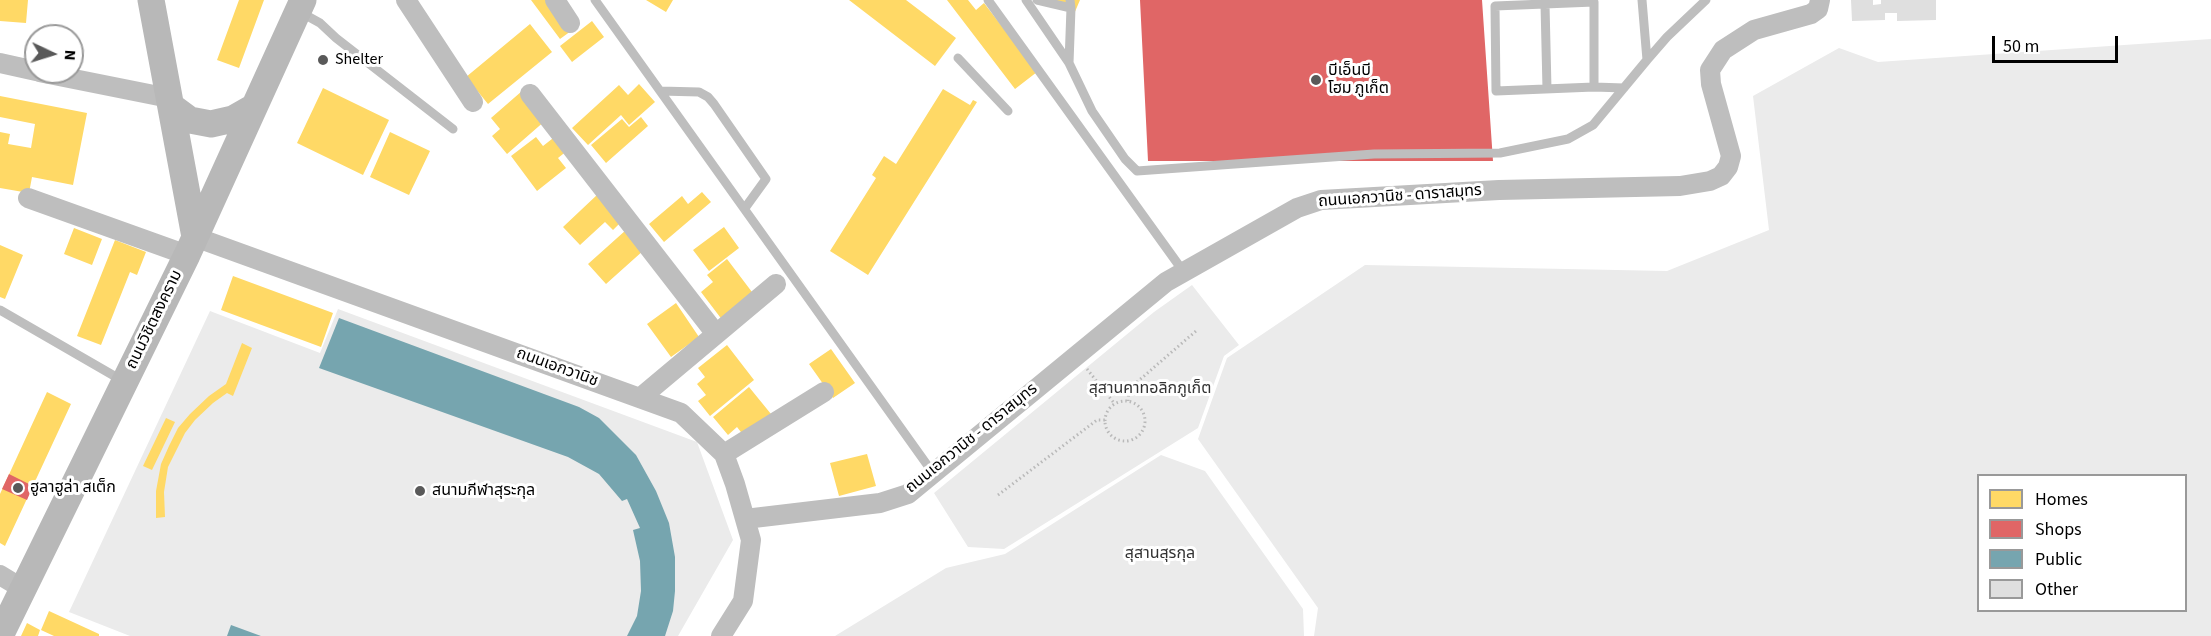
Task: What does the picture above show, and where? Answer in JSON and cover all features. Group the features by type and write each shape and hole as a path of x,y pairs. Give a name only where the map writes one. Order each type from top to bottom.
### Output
{"main road":[{"path":"151,0 170,102 191,246"},
{"name":"ถนนวิชิตสงคราม","path":"0,636 191,246 301,5"},
{"path":"170,102 190,120 211,124 233,119 254,107"}],"street":[{"path":"406,0 473,102"},
{"path":"555,0 570,22"},
{"name":"ถนนเอกวานิช - ดาราสมุทร","path":"745,519 880,502 908,494 1166,282 1297,208 1322,200 1541,188 1680,186 1710,181 1721,176 1728,167 1731,156 1711,84 1710,70 1723,50 1754,30 1811,14 1818,9 1820,0"},
{"path":"0,63 24,69"},
{"path":"84,82 170,102"},
{"path":"530,94 716,334"},
{"name":"ถนนเอกวานิช","path":"28,198 191,246 681,412 724,454 751,540 743,602 721,636"},
{"path":"640,398 776,284"},
{"path":"724,454 824,392"},
{"path":"0,575 24,589"}],"lane":[{"path":"595,0 933,473"},
{"path":"988,0 1183,271"},
{"path":"1026,0 1069,63 1092,111 1125,159 1137,171 1374,154 1500,153 1568,139 1593,124 1666,37 1706,0"},
{"path":"1037,0 1070,4 1069,63"},
{"path":"1647,60 1642,0 1653,0"},
{"path":"1594,87 1594,2 1495,6 1496,92 1594,87 1624,88"},
{"path":"1545,4 1547,89"},
{"path":"301,5 336,38 453,129"},
{"path":"958,58 1008,111"},
{"path":"660,91 699,92 714,104 766,179 745,208"},
{"path":"0,309 125,382"}],"path":[{"path":"1128,401 1128,390 1196,331"},
{"path":"1076,355 1115,404"},
{"path":"1128,401 1139,407 1144,424 1138,435 1127,440 1114,438 1106,427 1105,420 1106,413 1115,404 1128,401"},
{"path":"998,495 1097,420 1105,420"}],"green space":[{"path":"2211,39 2211,636 1314,636 1318,608 1198,439 1227,358 1365,265 1667,271 1769,230 1753,96 1839,48 1878,62"},
{"name":"สุสานคาทอลิกภูเก็ต","path":"1192,285 1239,345 1224,356 1198,428 1004,549 968,547 934,493 1154,312"},
{"name":"สนามกีฬาสุระกุล","path":"338,309 697,442 733,540 678,636 130,636 69,612 210,311 320,353"},
{"name":"สุสานสุรกุล","path":"1161,455 1205,471 1303,609 1304,636 835,636 946,568 1005,554"}],"building: Homes":[{"path":"0,0 28,0 26,23 0,21"},
{"path":"239,0 264,0 239,68 217,60"},
{"path":"531,0 548,0 571,31 560,39"},
{"path":"646,0 673,0 666,12"},
{"path":"849,0 906,0 956,38 935,66"},
{"path":"947,0 968,0 976,10 984,3 1037,72 1015,89"},
{"path":"1043,0 1080,0 1074,14"},
{"path":"592,21 604,37 572,62 560,46"},
{"path":"530,24 552,52 488,104 466,77"},
{"path":"639,84 655,102 629,125 621,115 588,145 572,128 619,85 628,95"},
{"path":"323,88 389,120 363,175 297,143"},
{"path":"943,89 970,105 973,100 977,102 868,275 830,251 876,178 872,175 884,156 896,164"},
{"path":"522,91 546,120 507,154 492,136 500,129 491,118"},
{"path":"0,96 87,113 73,185 32,177 29,193 0,188 0,132 10,134 8,144 31,148 35,124 0,117"},
{"path":"641,117 648,126 606,163 591,145 622,119 629,127"},
{"path":"390,132 430,151 409,195 370,177"},
{"path":"557,135 568,150 558,158 566,168 537,191 511,156 536,137 543,146"},
{"path":"702,192 711,202 664,242 649,224 682,196 688,204"},
{"path":"598,194 622,221 613,230 605,222 580,245 563,227"},
{"path":"724,227 739,248 709,271 693,250"},
{"path":"74,228 102,239 92,265 64,254"},
{"path":"626,230 644,250 606,284 588,264"},
{"path":"115,240 146,252 137,275 130,272 101,345 77,336"},
{"path":"0,245 23,255 5,299 0,297"},
{"path":"727,259 755,296 723,321 701,292 713,282 707,275"},
{"path":"233,276 333,313 321,347 221,310"},
{"path":"676,303 699,337 671,357 647,324"},
{"path":"242,343 252,348 233,396 227,393 213,403 185,433 168,467 164,492 165,517 156,518 156,491 161,464 169,446 178,428 190,414 226,384"},
{"path":"727,345 754,380 710,416 698,401 706,395 697,384 705,377 698,368"},
{"path":"831,349 855,383 833,398 809,364"},
{"path":"749,387 771,414 744,436 737,427 728,435 713,417"},
{"path":"47,392 71,404 5,546 0,543 0,494"},
{"path":"166,418 175,422 152,470 143,466"},
{"path":"867,454 876,486 839,496 830,463"},
{"path":"49,611 99,636 54,636 41,630"},
{"path":"27,623 40,630 38,636 21,636"}],"building: Shops":[{"name":"บีเอ็นบี โฮม ภูเก็ต","path":"1140,0 1482,0 1493,161 1148,161"},
{"name":"ฮูลาฮูล่า สเต็ก","path":"9,474 33,486 27,500 2,489"}],"building: Public":[{"path":"339,318 579,407 599,418 636,455 656,491 669,523 675,557 675,591 673,611 665,636 627,636 637,616 641,591 640,561 633,530 640,528 627,499 622,501 599,474 568,457 319,368"},
{"path":"231,625 261,636 227,636"}],"building: Other":[{"path":"1851,0 1873,0 1873,5 1881,4 1881,0 1936,0 1936,20 1897,21 1897,13 1885,13 1885,20 1852,21"}],"place":[{"name":"Shelter","path":"323,60"},
{"name":"บีเอ็นบี โฮม ภูเก็ต","path":"1316,80"},
{"name":"ฮูลาฮูล่า สเต็ก","path":"18,488"},
{"name":"สนามกีฬาสุระกุล","path":"420,491"}]}
